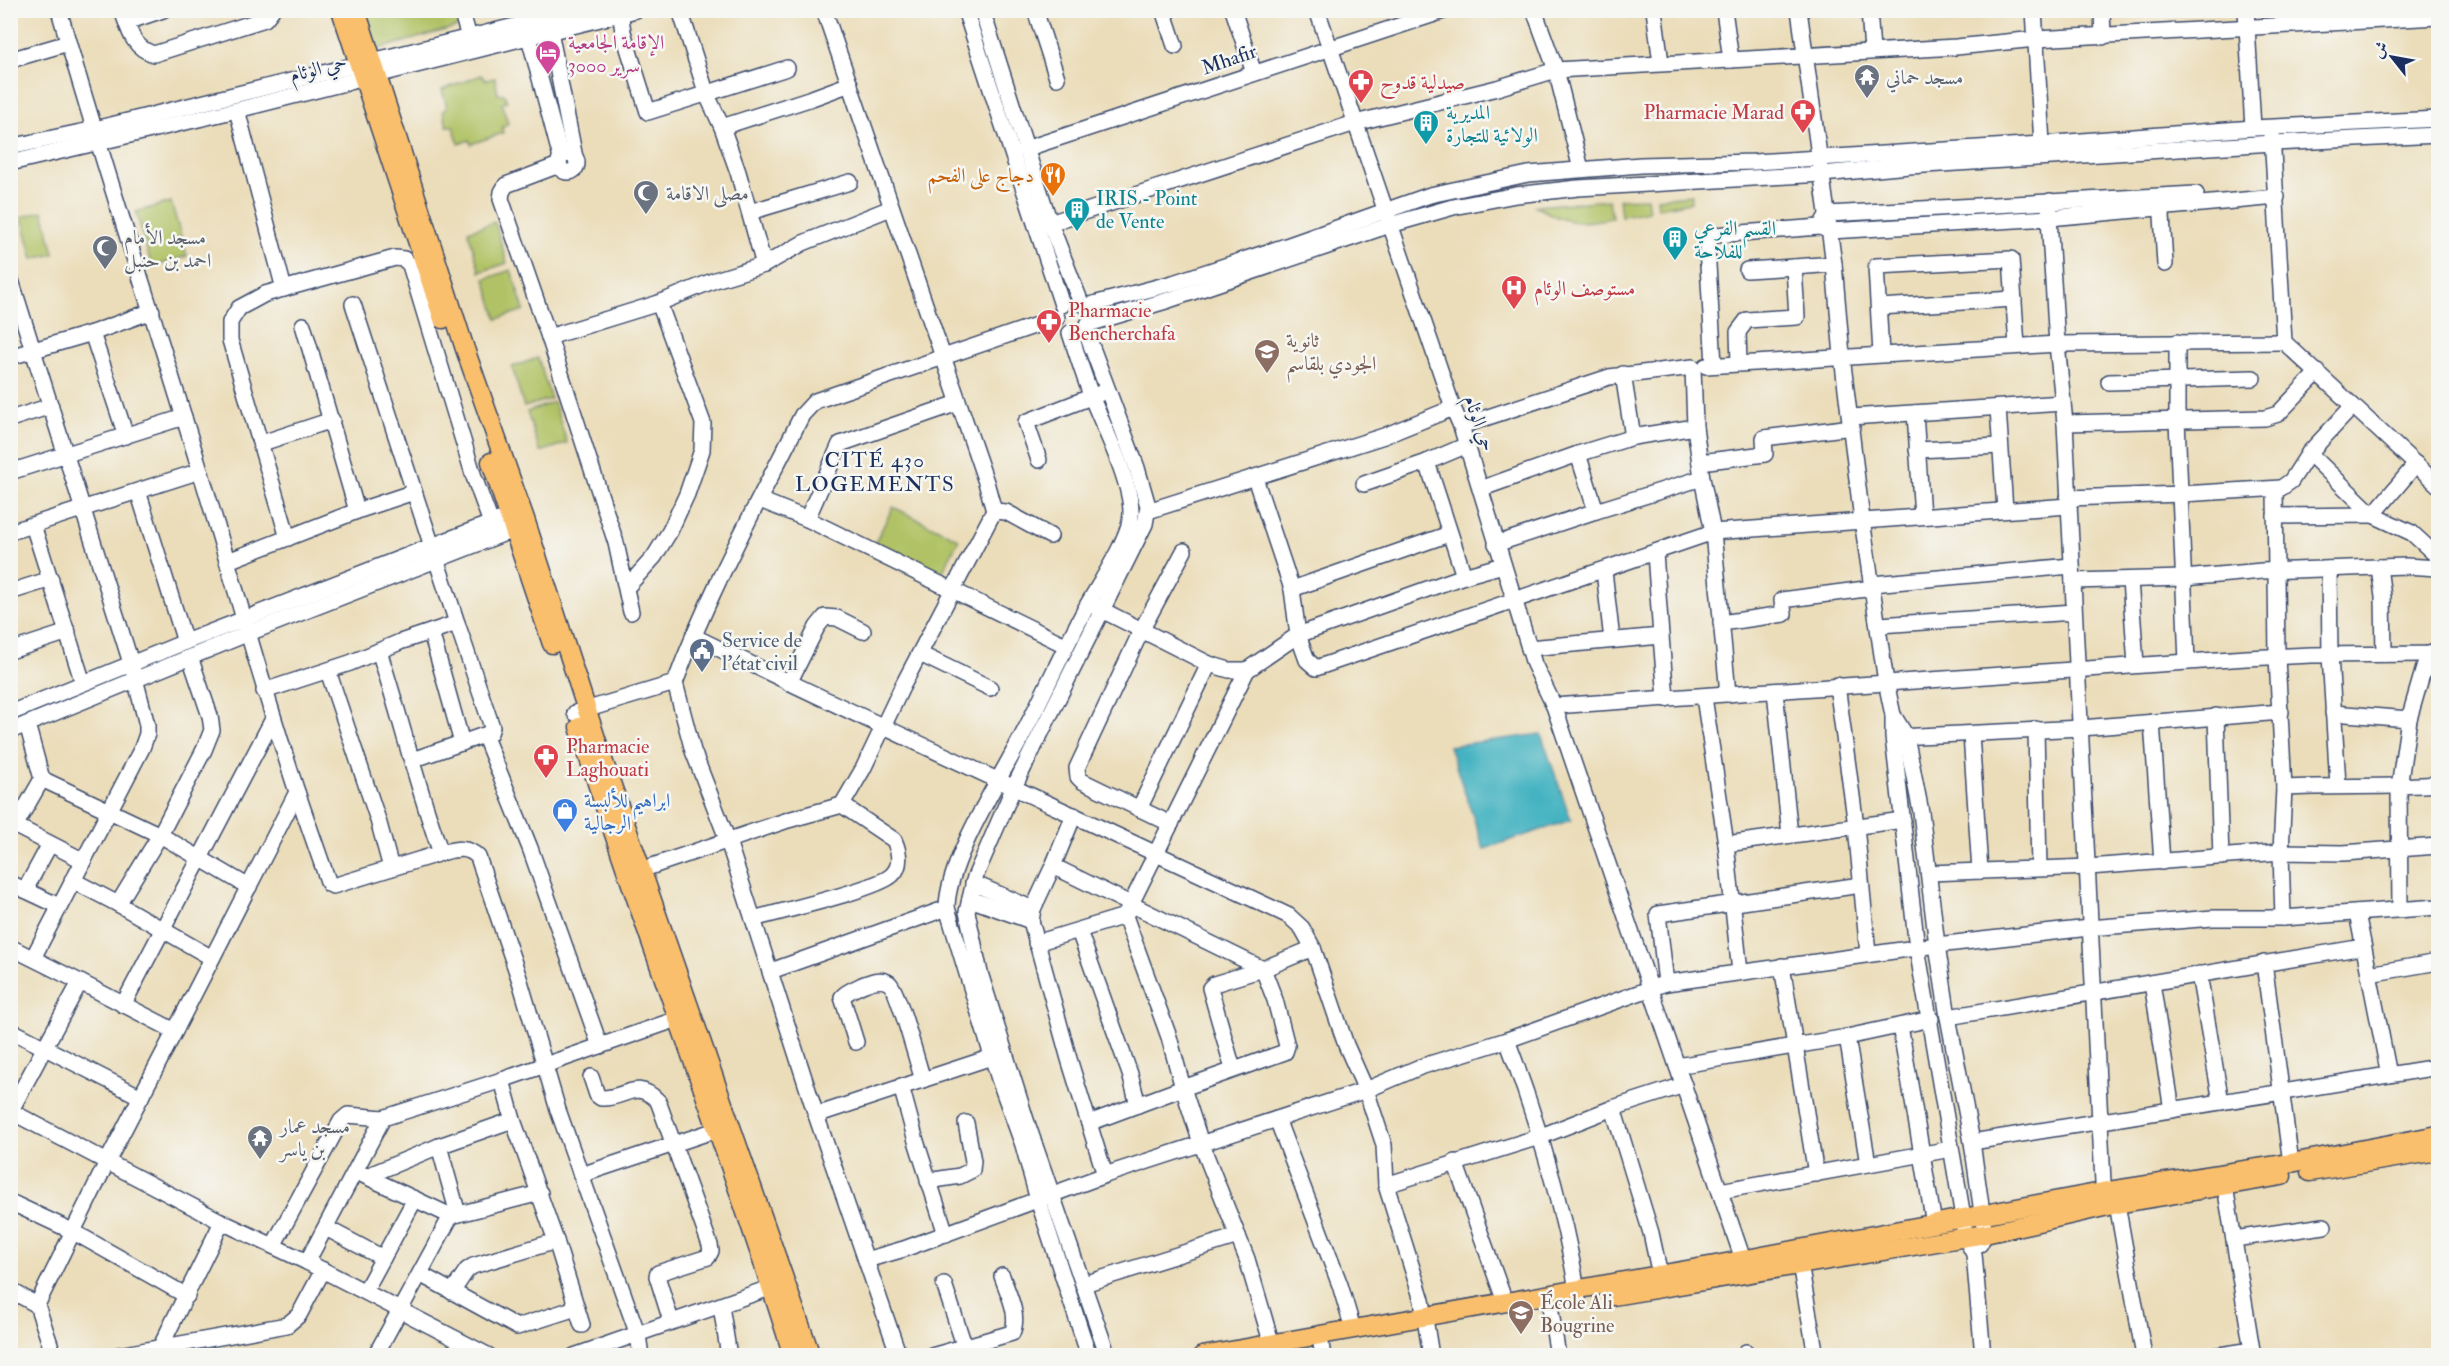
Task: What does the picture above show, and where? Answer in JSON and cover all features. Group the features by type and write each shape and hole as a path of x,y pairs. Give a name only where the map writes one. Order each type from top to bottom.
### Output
{"main road":[{"path":"341,10 368,70 684,1017 778,1285 811,1356"},
{"path":"356,10 368,70"},
{"path":"1202,1356 1274,1348 1353,1329 1550,1306 1578,1296 1660,1275 1745,1266 1800,1264 1985,1234 2108,1201 2439,1135"},
{"path":"1256,1356 1274,1348 1322,1350 1425,1321 1505,1302 1578,1296 1745,1266 1963,1217 2225,1186 2439,1151"},
{"path":"778,1285 793,1356"}],"street":[{"path":"58,10 201,471 264,691 330,884 333,886 441,853 465,849 473,851 478,857 581,1175 638,1335 641,1356"},
{"path":"163,10 124,16 135,44 143,51 154,54 265,19 272,10"},
{"path":"461,10 469,37"},
{"name":"حي الوئام","path":"10,147 96,136 237,110 469,37 580,10"},
{"path":"680,10 707,95 722,127 738,172 764,266"},
{"path":"636,872 788,820 842,805 863,770 994,511 824,10"},
{"path":"964,10 1060,311 1061,328 1081,329 1169,300 1388,218 1430,195 1528,174 1581,169 1819,158 2042,144 2253,128 2272,135 2439,135"},
{"path":"1035,10 1057,78"},
{"path":"1163,10 1175,46"},
{"path":"1233,10 1254,73"},
{"name":"حي الوئام","path":"1317,10 1461,426 1540,681 1554,706 1745,1266"},
{"name":"Mhafir","path":"1025,149 1447,10"},
{"path":"1534,10 1556,70 1581,169"},
{"path":"1654,10 1660,63"},
{"path":"1724,10 1731,60"},
{"path":"1799,10 1822,174 1826,224 1834,264 1842,356 1862,520 1886,682 1893,715 1921,812 1937,945 1972,1142 1985,1234 1974,1254"},
{"path":"1869,10 1872,51"},
{"path":"2034,10 2042,144"},
{"path":"2102,10 2103,37"},
{"path":"2246,10 2253,128"},
{"path":"984,11 1025,149 1050,223 1089,315 1081,329 1092,397 1115,453 1129,499 1131,514 1128,528 1074,663 1013,789 973,883 967,912 980,973 1026,1120 1108,1356"},
{"path":"626,12 622,32 648,112 787,68"},
{"name":"حي الوئام","path":"10,163 96,136 368,70 529,37 626,12"},
{"path":"1050,223 1355,123 1497,88 1556,70 1956,47 2036,39 2103,37 2396,15 2439,17"},
{"path":"550,32 565,160"},
{"path":"529,37 565,160"},
{"path":"10,60 68,43"},
{"path":"722,127 849,84"},
{"path":"237,110 284,289"},
{"path":"899,1356 816,1115 728,841 693,751 675,683 693,636 760,500 802,415 814,401 942,359 1060,311 1071,301 1083,304 1173,283 1286,246 1388,218 1516,195 1578,188 1822,174 2439,119"},
{"path":"2272,135 2284,342"},
{"path":"565,160 506,185 501,199 616,543 631,612"},
{"path":"750,212 850,182"},
{"path":"1714,365 1707,248 1710,238 1718,234 2050,201 2161,201 2276,193"},
{"path":"2050,201 2049,218 2057,344 2065,423 2100,1122 2108,1201 2144,1356"},
{"path":"1826,224 2049,218 2161,201"},
{"path":"2161,201 2166,264"},
{"path":"549,337 659,303 715,280 764,266 803,243 891,208"},
{"path":"288,538 230,340 230,322 239,308 265,294 395,258 404,259 410,265 474,477 491,523"},
{"path":"1881,354 1876,266 2011,259 2017,346"},
{"path":"1747,270 1834,264"},
{"path":"1739,363 1738,332 1747,320 1797,317 1794,267"},
{"path":"12,285 131,663 147,734 33,958"},
{"path":"1879,307 2014,299"},
{"path":"627,587 654,557 670,531 687,494 702,450 703,423 659,303"},
{"path":"353,304 492,727 490,733 485,737 412,760"},
{"path":"10,357 92,333 152,311"},
{"path":"303,325 357,511"},
{"path":"1081,329 1109,390 1137,468 1148,511 1145,524 1096,607 1065,645 979,817 951,882 947,908 1089,1356"},
{"path":"92,333 126,436"},
{"path":"2177,342 2177,420 2182,494 2187,662"},
{"path":"1461,426 1623,374 1739,363 2057,344 2284,342 2439,485"},
{"path":"1693,367 1695,427 1713,532 1728,694"},
{"path":"2065,423 2265,418 2278,414 2318,372"},
{"path":"1623,374 1633,437"},
{"path":"2109,382 2253,378"},
{"path":"1039,460 1026,422 1109,390"},
{"path":"807,519 840,444 958,403"},
{"path":"1700,462 1765,454 1764,438 1851,422 1915,413 2063,403"},
{"path":"10,418 51,406"},
{"path":"1255,478 1292,589 1298,636 1307,660 1316,668 1713,532 2005,510 2068,502 2281,488 2291,481 2309,453 2353,406"},
{"path":"1148,511 1384,435 1453,408"},
{"path":"1998,408 2005,510"},
{"path":"1915,413 1922,516"},
{"path":"10,472 184,417"},
{"path":"262,443 332,420"},
{"path":"1480,489 1633,437 1695,427"},
{"path":"1364,484 1467,445"},
{"path":"1917,450 2000,447"},
{"path":"2309,453 2373,515 2412,534 2439,556"},
{"path":"1578,454 1596,511"},
{"path":"1427,462 1464,576"},
{"path":"2275,516 2373,515 2416,464"},
{"path":"10,532 201,471"},
{"path":"1496,544 1702,478"},
{"path":"2275,489 2277,658 2284,788 2281,852 2283,918"},
{"path":"138,491 185,642"},
{"path":"228,561 357,511 414,492"},
{"path":"760,500 807,519 1065,645"},
{"path":"994,511 1006,512 1050,536"},
{"path":"433,553 491,523 517,521"},
{"path":"10,713 185,642 247,626 517,521"},
{"path":"33,525 83,683"},
{"path":"1292,589 1449,534"},
{"path":"1171,824 1082,782 1078,777 1077,768 1142,629 1184,551"},
{"path":"1655,553 1666,699"},
{"path":"1036,943 1079,931 1128,910 1247,670 1298,636 1464,576 1503,565"},
{"path":"1721,623 1784,614 1782,600 1872,586 2072,573 2130,580 2275,571 2379,567 2439,568"},
{"path":"2379,567 2383,597 2384,654"},
{"path":"2329,569 2330,655 2338,785"},
{"path":"1604,571 1612,640"},
{"path":"10,592 51,579"},
{"path":"2130,580 2136,665"},
{"path":"1096,607 1209,664 1229,670 1247,670"},
{"path":"1879,625 2074,612"},
{"path":"789,682 817,627 825,617 837,618 863,631"},
{"path":"264,691 457,623"},
{"path":"10,731 190,657 247,626"},
{"path":"10,651 68,632"},
{"path":"431,632 462,743"},
{"path":"693,636 999,780 1013,789 1074,815 1289,916 1302,928 1313,948 1346,1045 1366,1090 1384,1145 1386,1185 1416,1278 1431,1356"},
{"path":"1529,648 1662,636"},
{"path":"379,651 427,814 441,853"},
{"path":"1554,706 2077,668 2435,651 2409,719 2399,787 2400,909"},
{"path":"920,654 990,688"},
{"path":"118,904 160,835 212,730 210,716 190,657"},
{"path":"1139,809 1209,664"},
{"path":"328,670 392,868"},
{"path":"581,711 675,683"},
{"path":"1837,685 1856,826 1868,954"},
{"path":"1775,691 1790,835"},
{"path":"1704,696 1726,844 1740,972"},
{"path":"1900,737 2081,728 2281,711"},
{"path":"2333,713 2409,719"},
{"path":"2216,716 2221,857"},
{"path":"123,1005 198,858 273,719"},
{"path":"2152,722 2162,862"},
{"path":"27,724 42,779 13,824 82,860"},
{"path":"2036,729 2039,868"},
{"path":"1971,734 1980,871"},
{"path":"485,737 530,848 600,1046"},
{"path":"1900,737 1903,820 1917,948 1931,1018 1965,1237 1974,1254 1983,1356"},
{"path":"42,779 160,835 249,887"},
{"path":"2284,788 2338,785 2399,787 2438,782"},
{"path":"37,1305 72,1231 297,792"},
{"path":"753,920 867,887 892,876 899,862 898,849 894,840 842,805"},
{"path":"1074,815 1032,915 1036,943 1105,1175"},
{"path":"1726,844 1903,820"},
{"path":"25,890 50,844"},
{"path":"1929,873 2089,867 2281,852 2343,853 2439,846"},
{"path":"1053,866 1128,910 1263,969 1275,1000 1287,1046 1285,1052 1089,1123"},
{"path":"72,880 212,958"},
{"path":"10,883 58,906"},
{"path":"973,883 1032,915"},
{"path":"1666,983 1658,914 1861,885"},
{"path":"969,899 1032,915"},
{"path":"866,1260 946,1234 1105,1175 1366,1090 1420,1067 1507,1040 1666,983 1937,945 2089,928 2213,918 2283,918 2439,907"},
{"path":"771,971 947,908"},
{"path":"1128,910 1201,1143 1239,1236 1274,1348"},
{"path":"2357,913 2389,1075"},
{"path":"1079,931 1130,1074 1138,1105"},
{"path":"1948,1017 2363,946"},
{"path":"10,947 175,1031"},
{"path":"1233,1069 1210,988 1214,984 1263,969 1313,948"},
{"path":"2369,974 2439,962"},
{"path":"2264,963 2291,1163"},
{"path":"1782,966 1816,1174"},
{"path":"2199,974 2221,1102"},
{"path":"856,1042 842,997 869,982 880,980 888,982 900,1007 923,1080"},
{"path":"80,982 11,1112 222,1222 365,1291 489,1356"},
{"path":"2152,983 2172,1110"},
{"path":"273,1246 341,1121 348,1115 383,1118 545,1066 684,1017"},
{"path":"1677,1066 1793,1044 1847,1037 1931,1018"},
{"path":"1900,1026 1934,1224"},
{"path":"10,1030 141,1097"},
{"path":"1847,1037 1868,1164"},
{"path":"1507,1040 1557,1194 1578,1296"},
{"path":"816,1115 993,1057"},
{"path":"1972,1142 2439,1067"},
{"path":"591,1077 597,1095 601,1098 636,1089 649,1092 658,1101 711,1251 708,1257 700,1261 658,1274 671,1321"},
{"path":"502,1080 513,1120 540,1193 582,1325"},
{"path":"1386,1185 1539,1137 1613,1108 1684,1085"},
{"path":"902,1086 928,1181 946,1234"},
{"path":"1613,1108 1647,1222 1660,1275"},
{"path":"307,1262 361,1174 383,1118"},
{"path":"1277,1119 1340,1285 1353,1329"},
{"path":"361,1174 513,1120"},
{"path":"928,1181 960,1176 972,1170 973,1161 966,1123"},
{"path":"581,1175 724,1127"},
{"path":"375,1356 399,1309 455,1215 439,1146"},
{"path":"1720,1191 1951,1149"},
{"path":"1455,1162 1505,1302"},
{"path":"361,1174 455,1215 540,1193"},
{"path":"2214,1356 2253,1353 2225,1186"},
{"path":"365,1291 415,1199"},
{"path":"10,1202 72,1231 186,1296"},
{"path":"161,1346 222,1222"},
{"path":"2234,1239 2324,1226"},
{"path":"326,1228 383,1258"},
{"path":"1084,1284 1239,1236"},
{"path":"452,1292 467,1270 473,1266 556,1241"},
{"path":"1800,1264 1816,1356"},
{"path":"112,1356 287,1325 299,1315 323,1270"},
{"path":"420,1274 517,1327 576,1308"},
{"path":"932,1356 1012,1333 1016,1324 1014,1312 1002,1276"},
{"path":"944,1284 965,1348"},
{"path":"574,1356 778,1285"},
{"path":"10,1290 37,1305 54,1356"},
{"path":"721,1306 729,1356"},
{"path":"1550,1306 1558,1356"}],"green space":[{"path":"359,11 456,11 460,26 371,51"},
{"path":"481,75 486,80 495,78 498,94 504,94 507,101 502,104 508,123 502,128 503,133 471,144 469,140 459,144 453,126 447,126 443,111 447,107 442,90"},
{"path":"1692,195 1691,202 1658,208 1657,198"},
{"path":"1647,198 1649,211 1621,216 1619,199"},
{"path":"1609,200 1612,218 1588,222 1564,220 1535,206"},
{"path":"171,202 187,256 152,267 136,212"},
{"path":"43,211 54,254 33,259 22,217"},
{"path":"495,222 507,263 480,272 468,231"},
{"path":"511,270 524,310 497,319 485,279"},
{"path":"538,358 551,399 524,407 512,367"},
{"path":"554,402 567,443 540,452 527,412"},
{"path":"893,507 959,539 941,575 875,543"}],"water":[{"path":"1541,734 1571,820 1484,849 1449,746"}],"place":[{"name":"الإقامة الجامعية 3000 سرير","path":"548,76"},
{"name":"مسجد حماني","path":"1867,100"},
{"name":"صيدلية قدوح","path":"1361,105"},
{"name":"Pharmacie Marad","path":"1803,135"},
{"name":"المديرية الولائية للتجارة","path":"1426,146"},
{"name":"دجاج على الفحم","path":"1053,198"},
{"name":"مصلى الاقامة","path":"646,216"},
{"name":"IRIS - Point de Vente","path":"1077,233"},
{"name":"القسم الفرعي للفلاحة","path":"1675,262"},
{"name":"مسجد الأمام احمد بن حنبل","path":"105,271"},
{"name":"مستوصف الوئام","path":"1514,311"},
{"name":"Pharmacie Bencherchafa","path":"1049,345"},
{"name":"ثانوية الجودي بلقاسم","path":"1267,375"},
{"name":"Service de l'état civil","path":"702,674"},
{"name":"Pharmacie Laghouati","path":"546,780"},
{"name":"ابراهيم للألبسة الرجالية","path":"565,834"},
{"name":"مسجد عمار بن ياسر","path":"260,1161"},
{"name":"École Ali Bougrine","path":"1521,1336"}],"district":[{"name":"CITÉ 430 LOGEMENTS","path":"875,472"}]}
